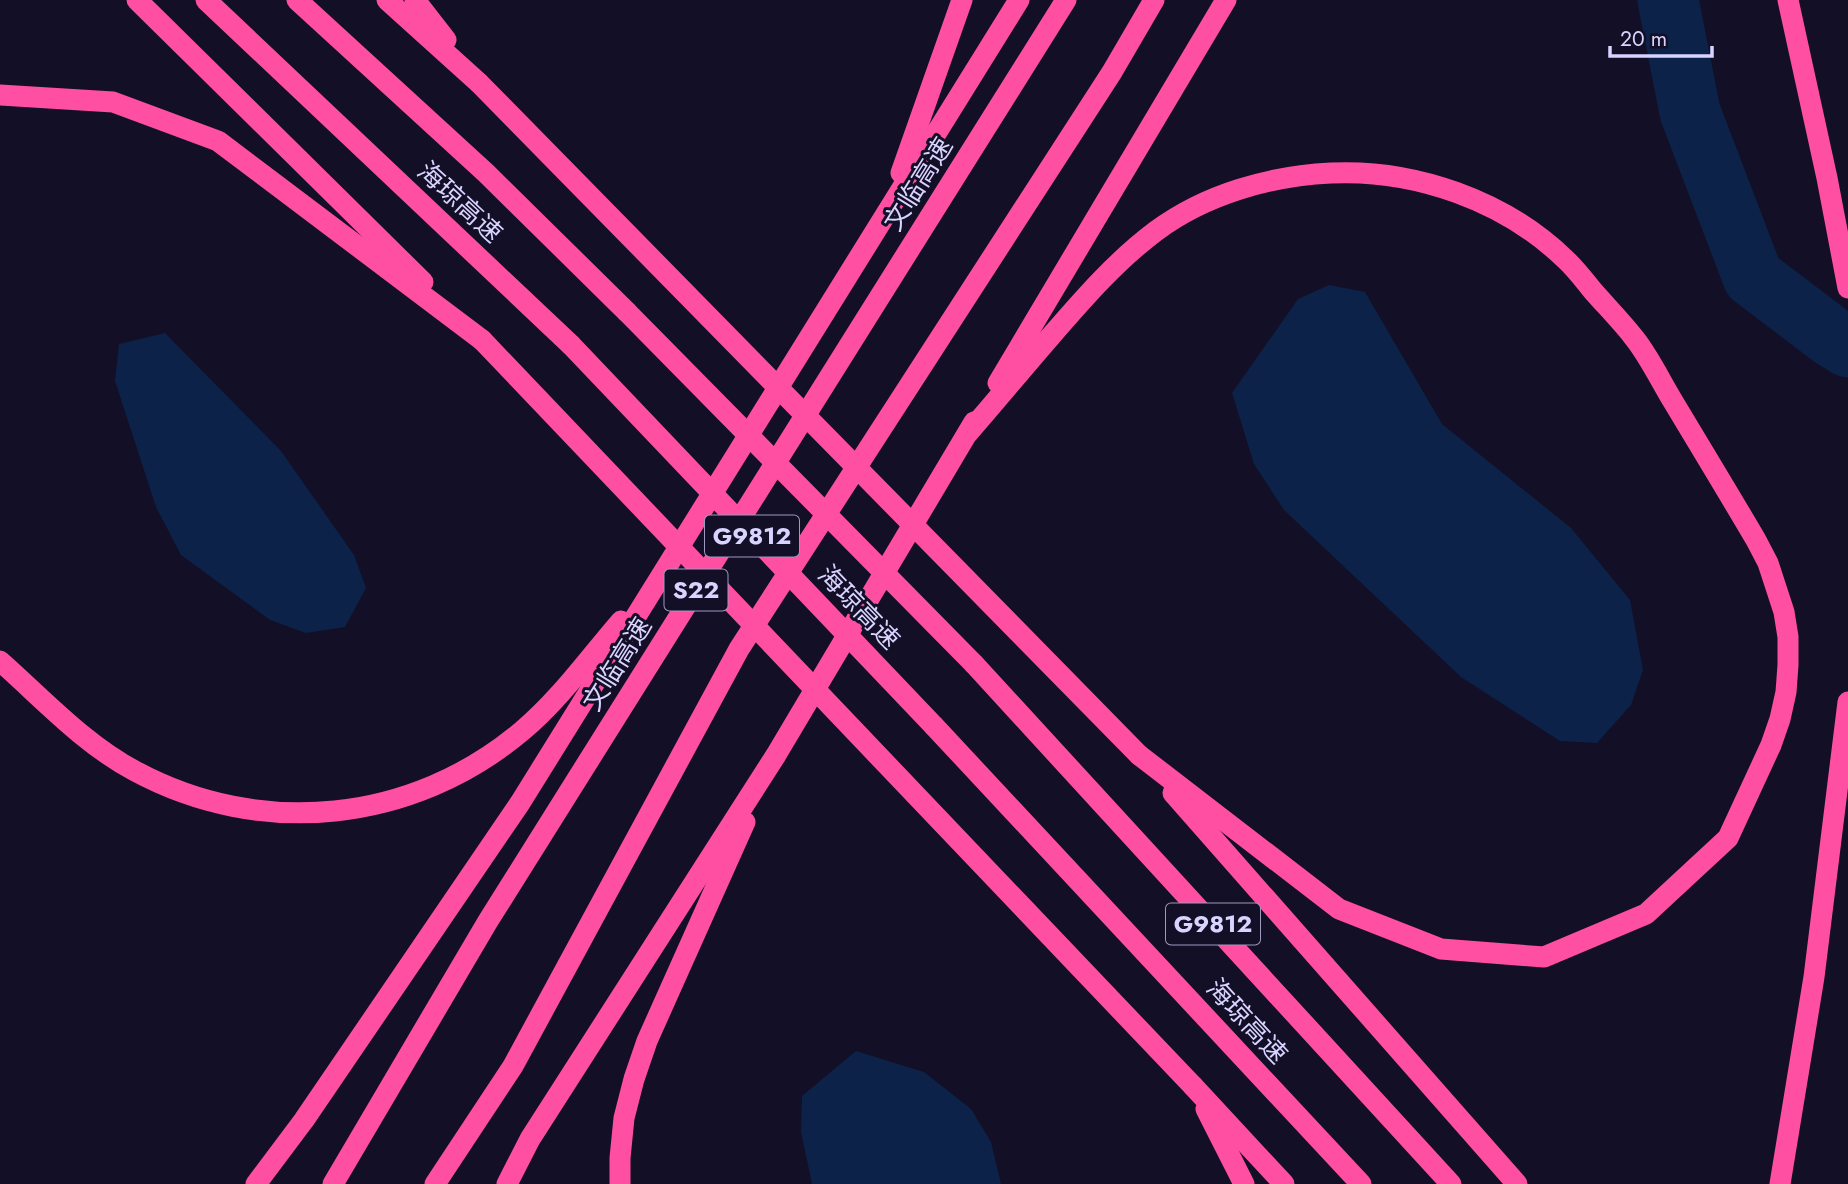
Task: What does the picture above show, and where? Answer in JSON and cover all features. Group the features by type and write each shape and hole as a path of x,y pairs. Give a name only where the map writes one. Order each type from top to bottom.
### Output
{"highway":[{"path":"137,0 482,340 1194,1086 1284,1184"},
{"name":"海琼高速","path":"206,0 570,345 934,726 1361,1184"},
{"name":"海琼高速","path":"298,0 486,173 974,664 1451,1184"},
{"path":"387,0 479,83 1139,755 1517,1184"},
{"path":"415,0 479,83"},
{"path":"887,214 962,0"},
{"path":"256,1184 312,1108 520,803 1019,0"},
{"name":"文临高速","path":"333,1184 488,921 1066,0"},
{"name":"S22","path":"435,1184 513,1066 739,649 1112,72 1154,0"},
{"path":"507,1184 530,1139 776,755 1226,0"},
{"path":"1788,0 1848,288"},
{"path":"0,95 113,102 218,141 482,340"},
{"path":"968,433 1097,282 1127,253 1159,228 1195,208 1258,184 1310,174 1349,172 1389,175 1428,183 1501,213 1534,234 1565,259 1636,341 1756,540 1768,563 1784,612 1788,665 1780,719 1771,745 1728,838 1646,914 1544,957 1441,949 1339,909 1139,755"},
{"path":"0,661 102,750 135,771 170,788 207,800 283,813 322,813 360,808 399,799 432,787 485,758 514,737 550,705 670,563"},
{"path":"1780,1184 1814,976 1848,702"},
{"path":"620,1184 624,1118 647,1041 776,755"},
{"path":"1194,1086 1244,1184"}],"water":[{"path":"1329,285 1365,292 1442,424 1571,528 1630,600 1643,670 1631,705 1597,743 1560,741 1461,677 1284,510 1254,464 1232,393 1298,299"},
{"path":"165,333 281,451 354,555 366,588 345,627 306,633 270,620 181,555 156,507 115,381 119,344"},
{"path":"856,1051 924,1072 971,1109 991,1142 1001,1184 812,1184 801,1132 802,1096"}],"waterway":[{"path":"1668,0 1690,112 1753,277 1848,347"}]}
